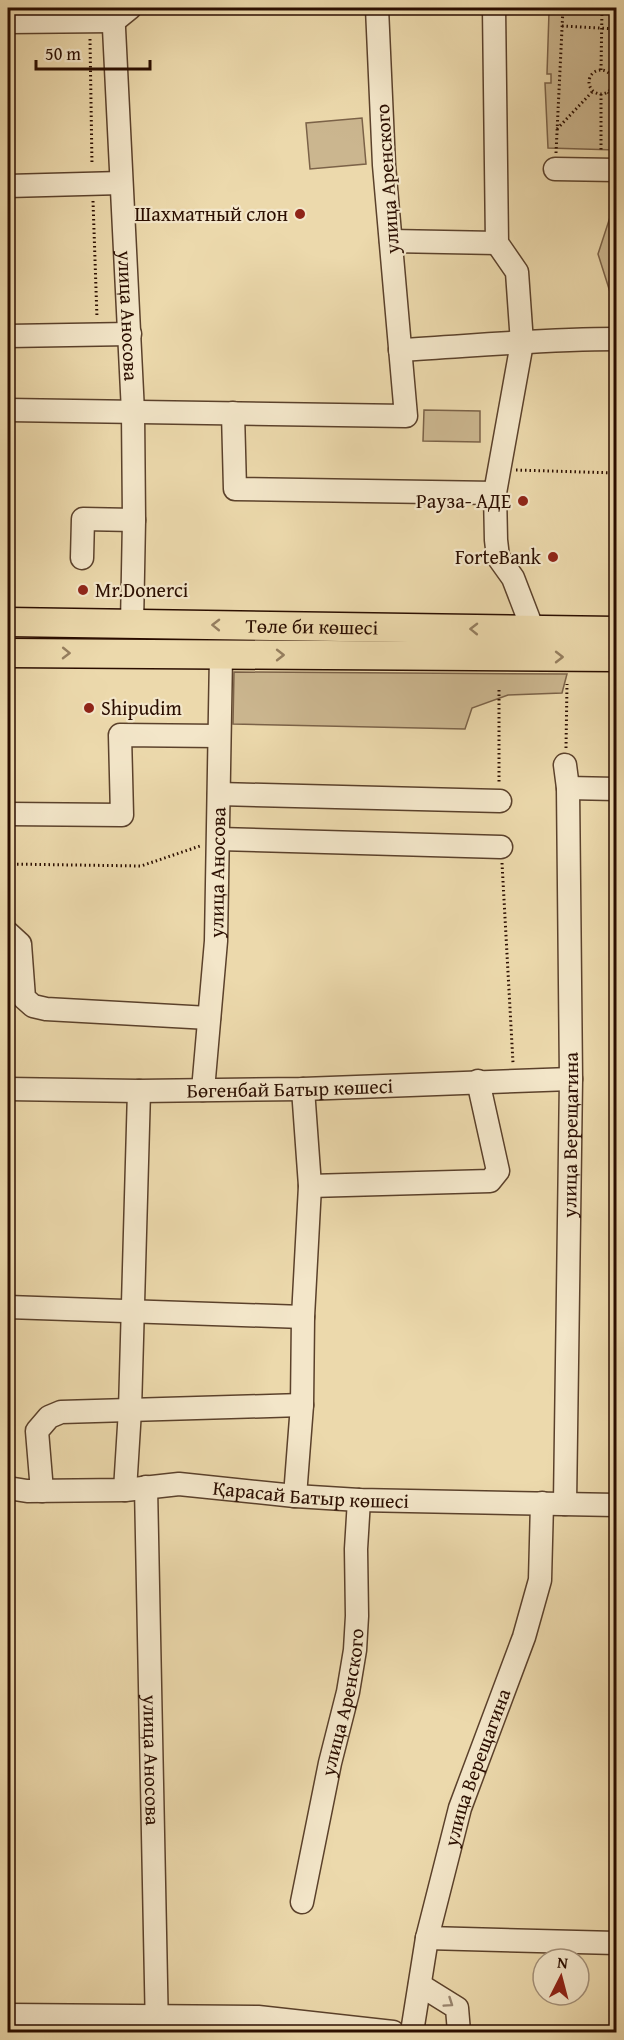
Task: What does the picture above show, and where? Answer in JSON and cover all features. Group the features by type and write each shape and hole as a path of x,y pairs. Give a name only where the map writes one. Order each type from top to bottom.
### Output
{"main road":[{"name":"Төле би көшесі","path":"8,622 132,624 503,643 616,657"},
{"name":"Төле би көшесі","path":"8,653 221,654 503,643 533,630 616,631"}],"street":[{"name":"улица Аренского","path":"233,413 406,416 383,141 377,8"},
{"path":"494,8 497,243 517,272 522,344 495,493 496,540 498,557 513,578 533,630"},
{"path":"19,17 119,12"},
{"name":"улица Аносова","path":"119,12 121,183 133,412 132,624"},
{"path":"555,169 609,170"},
{"path":"8,186 121,183"},
{"path":"391,241 497,243"},
{"path":"8,336 130,334"},
{"path":"400,350 522,344 568,339 616,339"},
{"path":"8,410 233,413 235,489 495,493"},
{"path":"82,558 82,519 134,520"},
{"name":"улица Аносова","path":"203,1090 216,941 221,654"},
{"path":"8,814 122,815 120,735 219,736"},
{"name":"улица Верещагина","path":"565,1504 571,1079 566,765"},
{"path":"568,788 616,789"},
{"path":"219,794 500,801"},
{"path":"219,840 501,848"},
{"path":"8,933 20,944 24,998 33,1006 46,1009 209,1018"},
{"name":"Бөгенбай Батыр көшесі","path":"8,1089 139,1091 303,1089 571,1079"},
{"path":"309,1186 490,1181 498,1171 478,1081"},
{"path":"295,1496 302,1405 303,1317 309,1186 303,1089"},
{"name":"улица Аносова","path":"139,1091 130,1410 136,1488 157,2024"},
{"path":"8,1307 303,1317"},
{"path":"42,1491 37,1431 49,1417 61,1412 302,1405"},
{"name":"Қарасай Батыр көшесі","path":"8,1488 42,1491 136,1488 179,1484 359,1500 616,1505"},
{"name":"улица Аренского","path":"302,1902 355,1650 359,1500"},
{"name":"улица Верещагина","path":"412,2032 427,1938 460,1808 524,1637 540,1580 542,1503"},
{"path":"427,1938 616,1943"},
{"path":"420,1985 457,2008 459,2032"},
{"path":"8,2015 157,2024 258,2017 393,2032"}],"path":[{"path":"555,169 563,8"},
{"path":"601,70 602,8"},
{"path":"562,26 616,28"},
{"path":"595,71 607,72 612,78 612,85 608,92 601,94 593,91 589,85 590,77 595,71"},
{"path":"557,129 593,91"},
{"path":"608,92 616,101"},
{"path":"601,94 609,170"},
{"path":"500,469 616,473"},
{"path":"566,765 567,684"},
{"path":"499,690 500,801"},
{"path":"8,864 141,866 219,840"},
{"path":"501,848 514,1080"}],"shaded area":[{"path":"550,8 616,8 616,150 548,148 545,83 551,83 551,74 547,74 549,12 554,13 554,10"},
{"path":"362,118 366,164 310,169 306,123"},
{"path":"616,207 616,300 611,295 598,254 613,208"},
{"path":"424,410 480,411 480,442 423,441"},
{"path":"234,672 567,674 562,693 508,695 472,708 465,729 233,724"}],"place":[{"name":"Шахматный слон","path":"300,214"},
{"name":"Рауза- АДЕ","path":"523,501"},
{"name":"ForteBank","path":"553,557"},
{"name":"Mr.Donerci","path":"83,590"},
{"name":"Shipudim","path":"89,708"}]}
